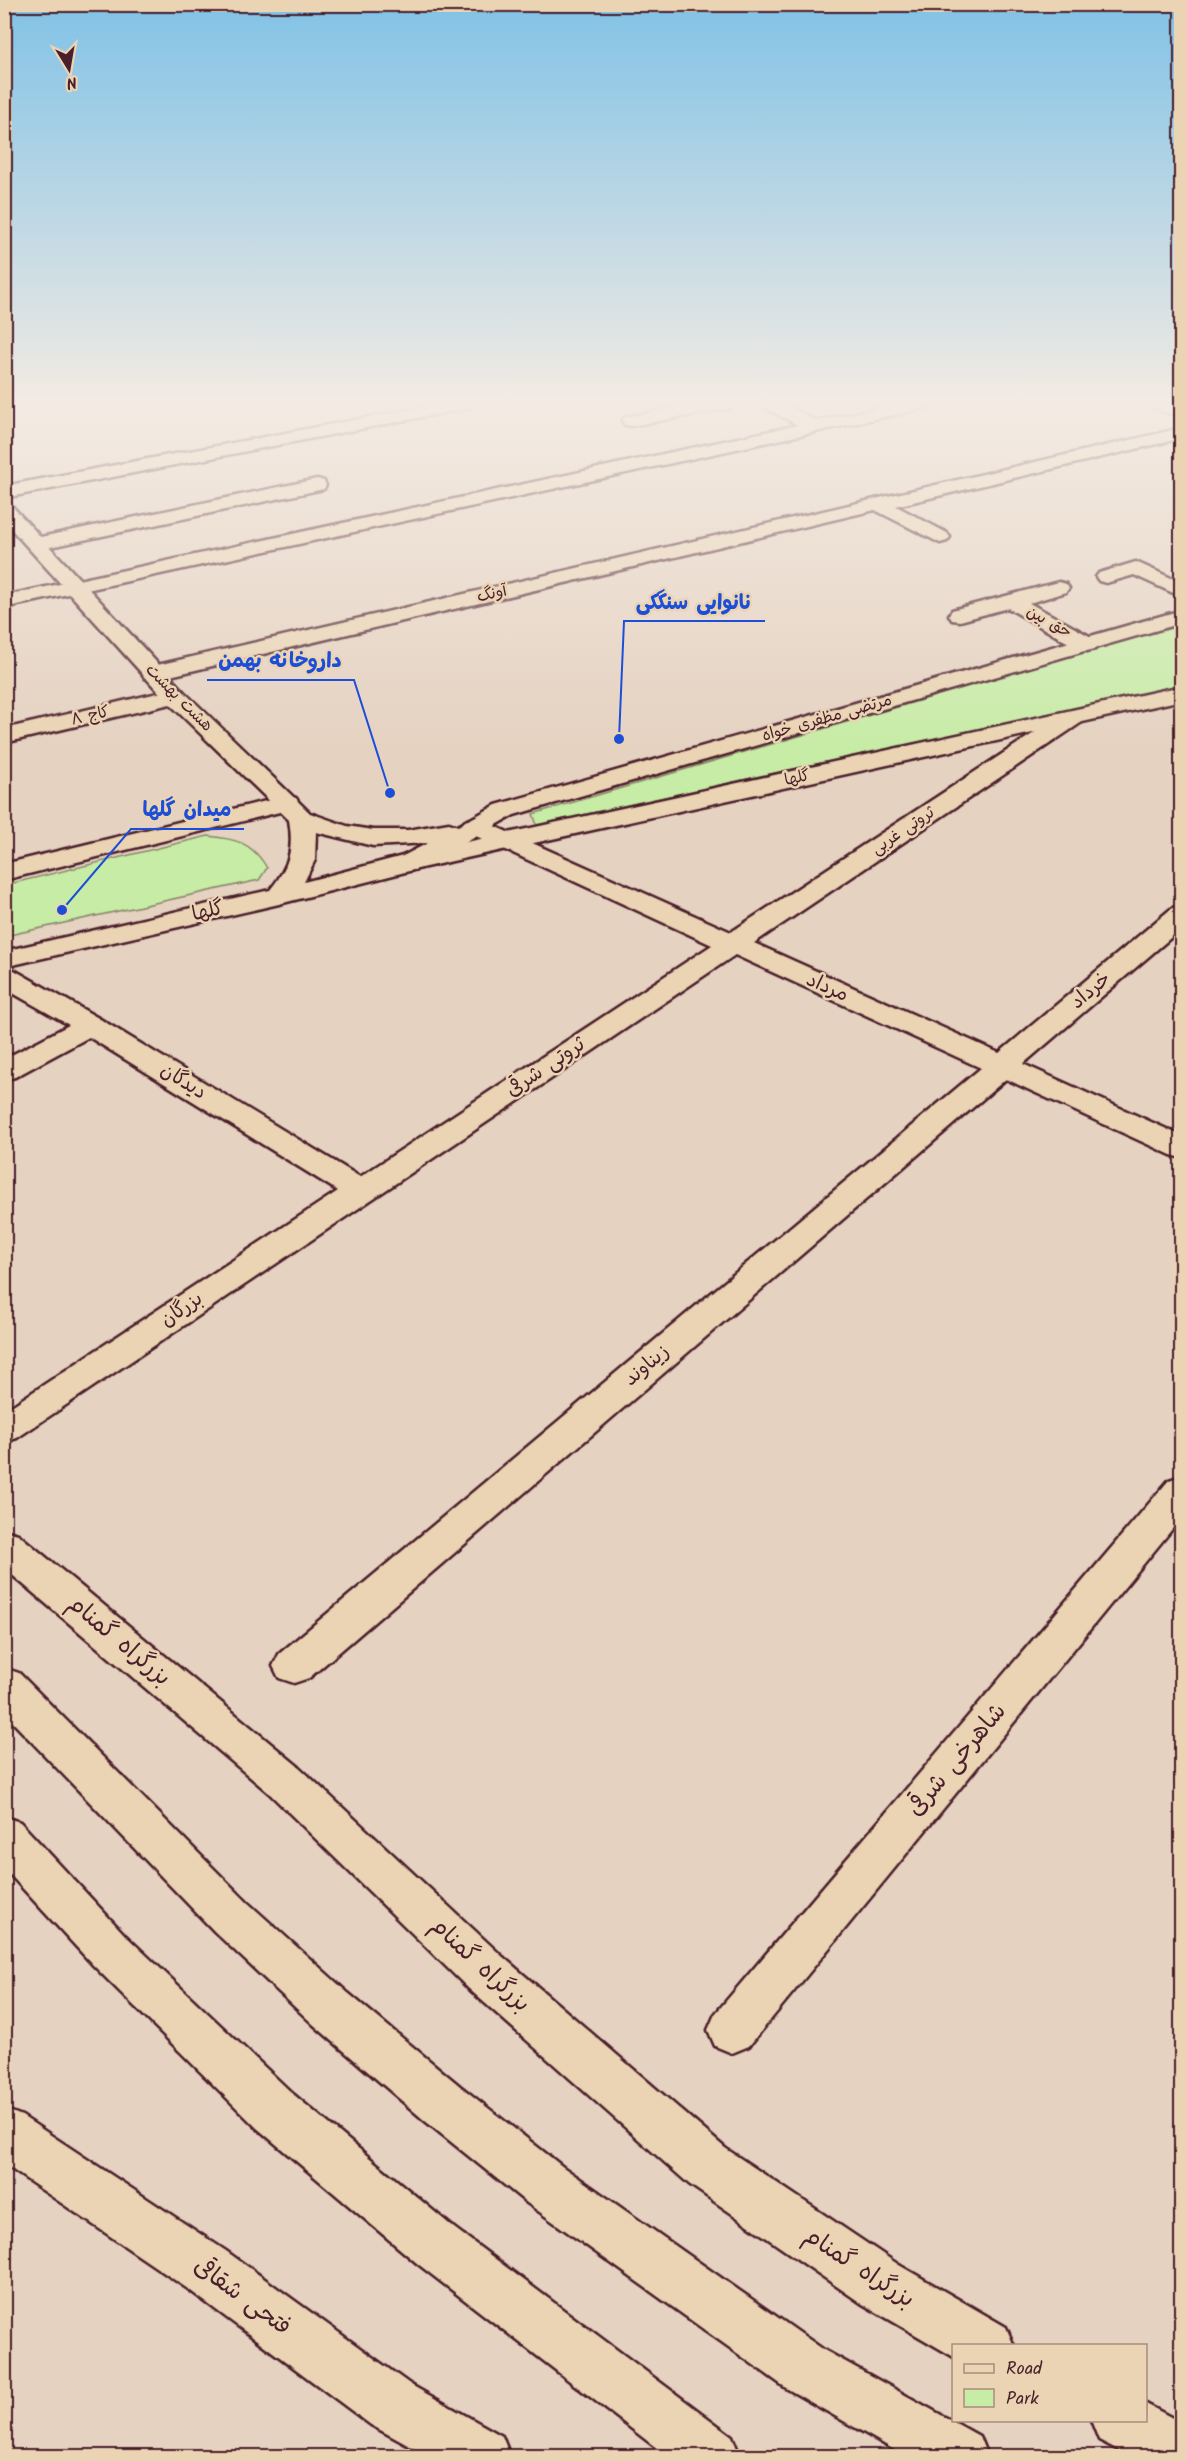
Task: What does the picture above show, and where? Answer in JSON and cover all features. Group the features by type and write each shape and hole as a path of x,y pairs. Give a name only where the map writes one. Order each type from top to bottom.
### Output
{"main road":[{"name":"هشت بهشت","path":"13,519 175,696 294,810"},
{"path":"36,544 156,519"},
{"path":"4,602 390,519"},
{"name":"آونگ","path":"153,673 814,519"},
{"path":"906,519 940,537"},
{"path":"1106,577 1136,568 1182,591"},
{"path":"960,615 1059,588"},
{"name":"حق بین","path":"1010,601 1087,644"},
{"name":"مرتضی مظفری خواه","path":"474,826 505,810 1182,616"},
{"name":"گلها","path":"4,959 279,896 411,862 1182,693"},
{"name":"کاج ۸","path":"4,736 175,696"},
{"name":"ثروتی غربی","path":"731,945 1074,717"},
{"path":"4,872 294,810 345,834 381,840 411,839 474,826"},
{"path":"279,896 299,872 305,855 306,839 294,810"},
{"name":"مرداد","path":"474,826 511,841 731,945 1182,1148"},
{"name":"گلها","path":"411,862 474,826"},
{"name":"خرداد","path":"1001,1067 1182,914"},
{"name":"ثروتی شرقی","path":"360,1191 731,945"},
{"name":"دیدگان","path":"4,976 90,1025 360,1191"},
{"path":"4,1071 90,1025"},
{"name":"زیناوند","path":"294,1666 1001,1067"},
{"name":"بزرگان","path":"4,1429 360,1191"},
{"name":"شاهرخی شرقی","path":"732,2030 1182,1490"},
{"name":"بزرگراه گمنام","path":"4,1545 284,1780 486,1973 707,2166 880,2284 984,2344"},
{"path":"4,1685 231,1917 331,2010 442,2103 545,2185 805,2368 959,2457"},
{"path":"4,1836 109,1950 275,2111 436,2246 712,2457"},
{"name":"فتحی شقاقی","path":"4,2134 207,2270 391,2405 482,2457"},
{"path":"1121,2422 1182,2454"}],"green space":[{"path":"1181,624 1181,685 537,825 533,814"},
{"path":"208,836 242,843 255,852 267,868 259,880 5,936 5,885"}],"place":[{"name":"نانوایی سنگکی","path":"619,739"},
{"name":"داروخانه بهمن","path":"390,793"},
{"name":"میدان گلها","path":"62,910"}]}
